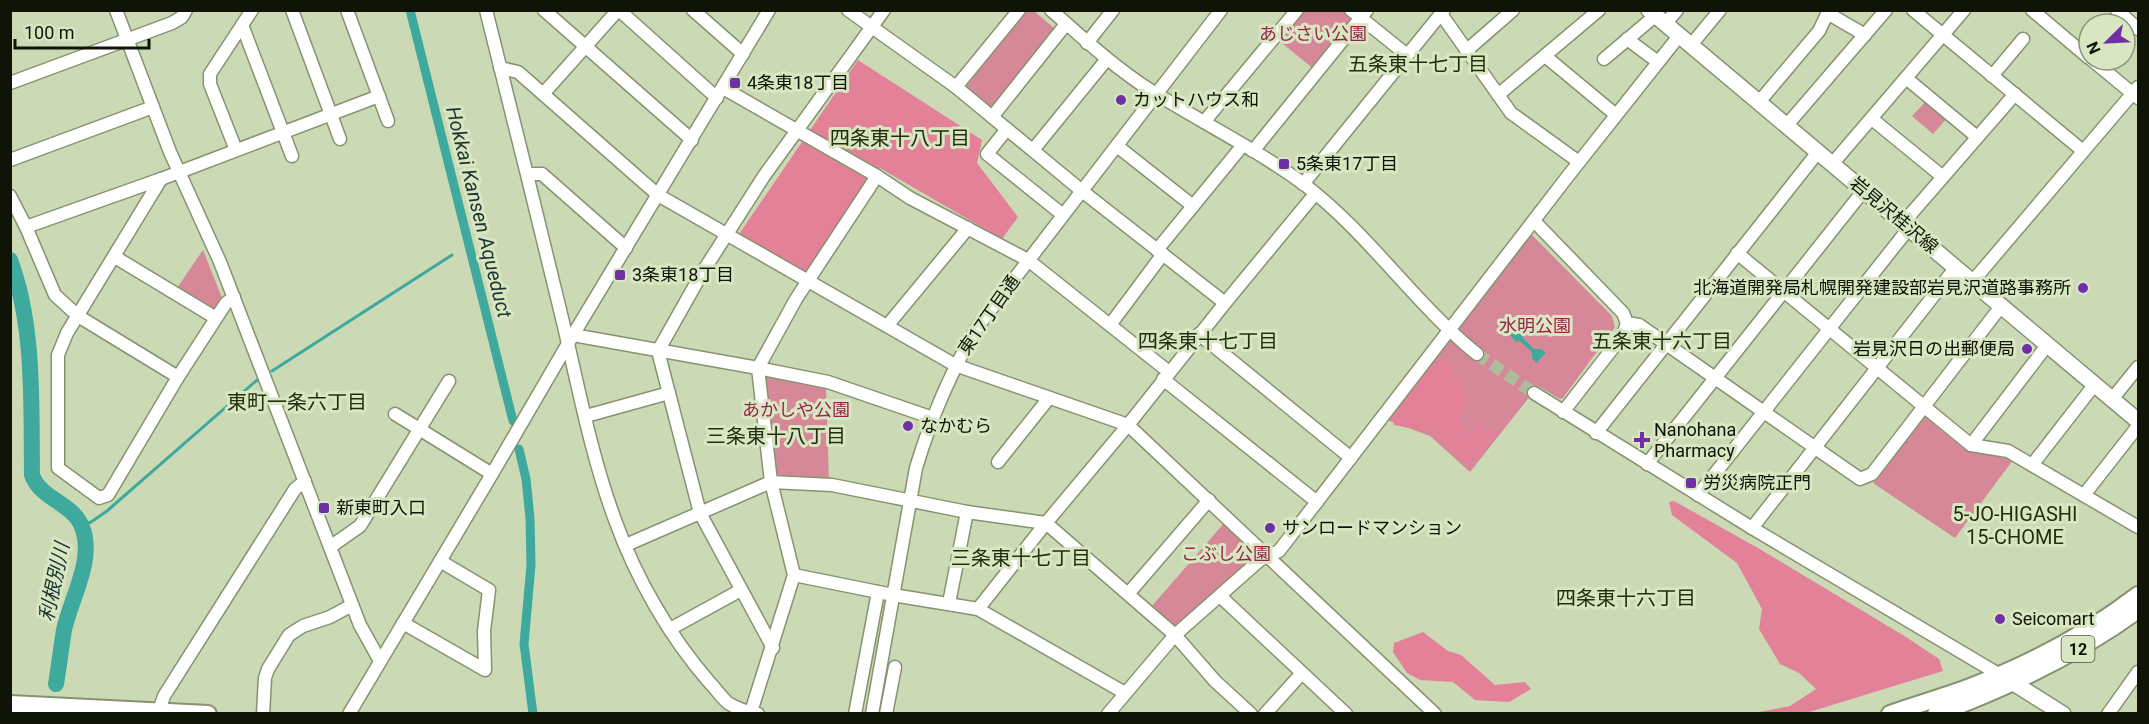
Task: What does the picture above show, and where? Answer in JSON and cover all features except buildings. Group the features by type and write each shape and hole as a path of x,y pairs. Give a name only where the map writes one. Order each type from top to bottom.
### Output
{"highway":[{"name":"12","path":"1936,714 1978,699 2006,678 2119,610 2139,595"},
{"name":"12","path":"1890,714 2006,678 2083,646 2139,610"},
{"path":"10,704 208,714"}],"main road":[{"name":"岩見沢桂沢線","path":"1657,17 2139,421"},
{"path":"2006,678 2063,714"}],"street":[{"path":"116,10 178,171 234,297 360,625 380,661"},
{"path":"10,83 172,23 182,17 186,10"},
{"path":"236,150 210,84 210,74 252,10"},
{"path":"292,10 340,139"},
{"path":"347,10 388,121"},
{"path":"486,10 570,339 601,477 615,520 646,588 670,629 701,672 727,702 755,713 795,575 771,482 758,368 808,281 878,176"},
{"path":"544,10 692,140"},
{"path":"543,94 619,10 720,93 798,129 878,176 910,198 1028,260 1110,325 1166,376 1317,502"},
{"path":"693,10 743,54"},
{"path":"848,10 956,87 1082,191 1225,303"},
{"path":"773,648 700,513 658,351 702,273 764,176 884,10"},
{"path":"956,87 1019,10"},
{"path":"1087,43 1113,10"},
{"name":"東17丁目通","path":"872,714 910,500 922,448 955,365 978,326 1221,10"},
{"path":"1204,122 1297,10"},
{"path":"1467,51 1514,10"},
{"path":"1498,95 1599,10"},
{"path":"1604,59 1657,17 1677,10"},
{"path":"1108,714 1174,635 1260,560 1280,551 1658,62 1720,10"},
{"path":"1787,125 1886,10"},
{"path":"1913,10 2083,151"},
{"path":"1833,163 1964,10"},
{"path":"2117,10 2139,29"},
{"path":"349,714 570,339 769,11"},
{"path":"1051,11 1107,59 1157,94 1303,184 1352,226 1449,330 1477,354"},
{"path":"1303,184 1442,12 1510,113 1579,162"},
{"path":"1759,102 1819,31 1829,12 1865,35"},
{"path":"2038,12 2077,47"},
{"path":"1110,325 1193,206 1248,148 1360,13 1407,55"},
{"path":"992,117 1066,24"},
{"path":"242,25 292,156"},
{"path":"1627,39 1658,62"},
{"path":"1992,76 2023,39"},
{"path":"1545,56 1616,115"},
{"path":"1033,150 1107,59"},
{"path":"501,68 518,72 658,195 955,365 1128,425 1435,714"},
{"path":"1973,281 2083,151 2137,93 2108,72"},
{"path":"1906,78 1977,137"},
{"path":"1698,495 1829,330 1943,177 2015,94"},
{"path":"26,227 161,179 379,96"},
{"path":"10,160 153,107"},
{"path":"1872,118 1943,177"},
{"path":"1007,129 987,154 1063,215"},
{"path":"1117,146 1193,206"},
{"path":"1596,432 1818,152"},
{"path":"528,174 542,174 626,248"},
{"path":"161,179 68,333 58,355 58,468 99,498 108,495 178,377 226,303 234,297"},
{"path":"1647,464 1864,190"},
{"path":"978,609 1315,194"},
{"path":"10,196 55,295 78,316 178,377"},
{"path":"1534,221 1623,313 1627,323 1623,335 1563,412"},
{"path":"887,326 968,228"},
{"path":"1737,253 1971,445 2008,451 2138,525"},
{"path":"114,257 216,318"},
{"path":"1752,528 1956,267"},
{"path":"1627,323 1639,325 1814,447 1860,478 1866,478 1872,474 1925,408 2002,305"},
{"path":"1199,334 1351,458"},
{"path":"570,339 658,351 828,382 933,418"},
{"path":"1971,445 2048,344"},
{"path":"2113,398 2139,367"},
{"path":"330,547 360,526 449,381"},
{"path":"2032,465 2095,384"},
{"path":"586,416 669,393"},
{"path":"1534,393 1752,528 2006,678"},
{"path":"998,462 1049,398"},
{"path":"395,414 492,474"},
{"path":"2084,495 2139,426"},
{"path":"158,712 164,696 295,489 305,481"},
{"path":"626,545 771,482 832,485 967,512 1046,523 1174,635 1215,681 1251,714"},
{"path":"1128,594 1209,500"},
{"path":"949,603 967,512"},
{"path":"403,622 485,670 484,631 489,590 440,561"},
{"path":"795,575 978,609 1125,693"},
{"path":"670,629 741,590"},
{"path":"855,714 878,592"},
{"path":"1220,596 1346,714"},
{"path":"263,714 265,678 289,635 303,626 330,617 352,605"},
{"path":"886,714 895,667"},
{"path":"2108,714 2139,672"},
{"path":"1265,714 1302,673"}],"green space":[{"path":"1027,10 1034,11 1054,28 991,107 967,88 967,85"},
{"name":"あじさい公園","path":"1302,11 1345,11 1356,19 1315,70 1278,40"},
{"path":"1928,99 1948,117 1933,134 1912,116"},
{"name":"水明公園","path":"1530,233 1612,316 1615,327 1563,398 1560,399 1538,386 1470,472 1430,436 1387,420"},
{"path":"203,250 222,298 216,309 211,309 177,288"},
{"name":"あかしや公園","path":"763,372 826,385 829,482 774,479"},
{"path":"1924,416 1964,449 2013,460 1955,538 1873,483"},
{"name":"こぶし公園","path":"1225,522 1259,554 1174,628 1151,607"}],"shaded area":[{"path":"858,60 982,140 977,163 1018,217 1002,239 880,168 801,277 737,237"},
{"path":"1443,360 1452,370 1467,398 1459,425 1471,435 1476,426 1493,433 1485,447 1469,461 1464,462 1434,433 1394,425 1390,411 1437,361"},
{"path":"1674,501 1758,548 1906,637 1939,659 1943,671 1806,713 1753,713 1790,706 1816,689 1799,673 1780,664 1759,629 1762,609 1737,563 1672,515 1669,502"},
{"path":"1423,632 1448,651 1461,655 1495,685 1525,682 1531,689 1509,702 1475,700 1453,682 1420,680 1407,673 1393,652 1394,643"}],"water":[{"path":"1513,324 1525,334 1523,338 1534,349 1541,349 1546,353 1536,363 1532,358 1532,352 1520,341 1516,342 1506,331"}],"waterway":[{"name":"Hokkai Kansen Aqueduct","path":"410,10 513,421"},
{"path":"272,371 452,255"},
{"name":"利根別川","path":"10,260 18,285 28,339 32,475 42,490 78,519 85,539 84,565 64,630 56,684"},
{"path":"82,525 107,511 257,380"},
{"name":"Hokkai Kansen Aqueduct","path":"519,449 526,479 530,518 531,565 524,644 533,714"}],"tunnel":[{"path":"1477,354 1534,393"}],"place":[{"name":"4条東18丁目","path":"735,83"},
{"name":"カットハウス和","path":"1121,100"},
{"name":"5条東17丁目","path":"1284,164"},
{"name":"3条東18丁目","path":"620,275"},
{"name":"北海道開発局札幌開発建設部岩見沢道路事務所","path":"2083,288"},
{"name":"岩見沢日の出郵便局","path":"2027,349"},
{"name":"なかむら","path":"908,426"},
{"name":"Nanohana Pharmacy","path":"1642,440"},
{"name":"労災病院正門","path":"1691,483"},
{"name":"新東町入口","path":"324,508"},
{"name":"サンロードマンション","path":"1270,528"},
{"name":"Seicomart","path":"2000,619"}],"district":[{"name":"五条東十七丁目","path":"1418,64"},
{"name":"四条東十八丁目","path":"900,138"},
{"name":"四条東十七丁目","path":"1208,341"},
{"name":"五条東十六丁目","path":"1662,341"},
{"name":"東町一条六丁目","path":"297,402"},
{"name":"三条東十八丁目","path":"776,436"},
{"name":"5-JO-HIGASHI 15-CHOME","path":"2015,526"},
{"name":"三条東十七丁目","path":"1021,558"},
{"name":"四条東十六丁目","path":"1626,598"}]}
